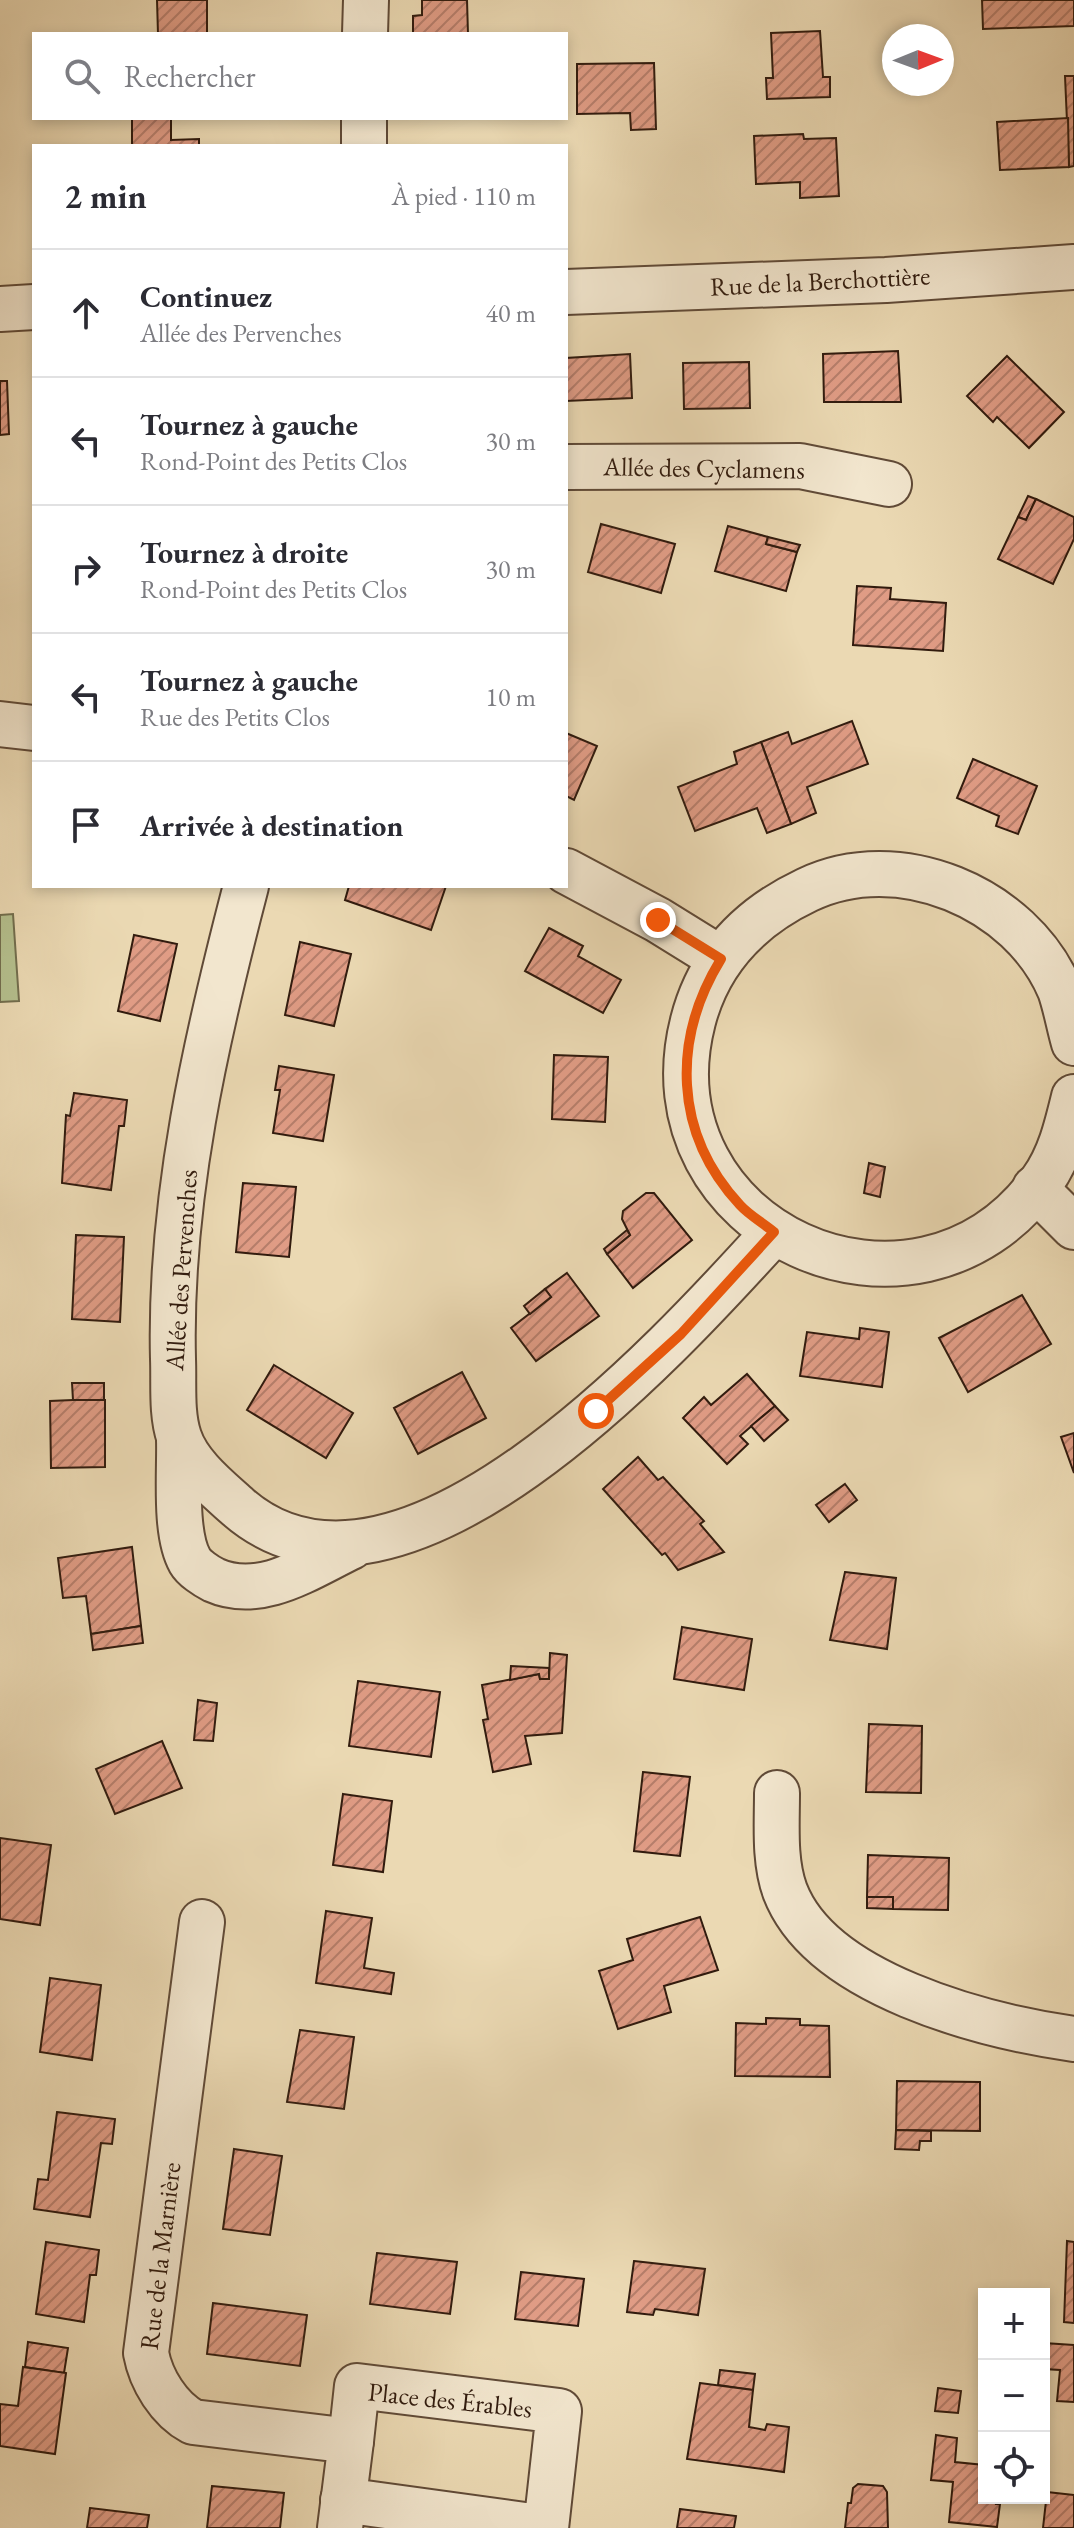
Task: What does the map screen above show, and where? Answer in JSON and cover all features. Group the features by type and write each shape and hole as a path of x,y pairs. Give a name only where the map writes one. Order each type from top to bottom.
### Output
{"street":[{"path":"365,32 366,0"},
{"path":"364,120 364,144"},
{"name":"Rue de la Berchottière","path":"568,292 886,280 1074,267"},
{"path":"0,309 32,307"},
{"name":"Allée des Cyclamens","path":"568,467 800,466 889,484"},
{"path":"0,724 32,728"},
{"path":"568,872 658,920 721,959"},
{"path":"1074,1043 1060,990 1029,942 986,904 935,881 879,873 823,882 772,906 730,944 701,993 686,1048 689,1105 707,1159 740,1205 774,1232 839,1261 896,1265 953,1252 1003,1223 1035,1188 1064,1138 1074,1097"},
{"name":"Allée des Pervenches","path":"246,888 200,1081 181,1208 172,1322 174,1413 179,1439 195,1465 251,1518 308,1542 358,1544 402,1533 520,1470 596,1411 681,1334 774,1232"},
{"path":"1035,1188 1074,1227"},
{"path":"179,1439 182,1526 190,1561 207,1577 228,1586 255,1588 283,1579 358,1544"},
{"path":"777,1793 777,1847 785,1890 801,1921 829,1949 873,1978 929,2002 1028,2031 1074,2039"},
{"name":"Rue de la Marnière","path":"202,1922 146,2353 149,2373 181,2415 193,2422 351,2441"},
{"name":"Place des Érables","path":"342,2514 546,2528 559,2411 357,2386 351,2441"},
{"path":"342,2514 351,2441"}],"green space":[{"path":"13,914 19,1001 0,1002 0,915"}],"building":[{"path":"157,0 207,0 207,32 158,32"},
{"path":"422,0 467,0 468,32 413,32 413,16 422,15"},
{"path":"982,0 1074,0 1074,26 983,29"},
{"path":"820,31 823,77 830,77 830,97 767,99 766,78 773,78 771,33"},
{"path":"654,63 656,129 631,130 630,113 577,114 577,64"},
{"path":"1065,76 1074,76 1074,166 1069,167"},
{"path":"1068,118 1069,167 1000,170 997,122"},
{"path":"132,120 171,120 171,140 199,139 199,144 132,144"},
{"path":"803,134 804,139 836,138 839,196 800,198 800,182 756,184 754,136"},
{"path":"898,351 901,402 824,402 823,354"},
{"path":"630,354 632,398 568,401 568,358"},
{"path":"1007,356 1064,412 1029,448 997,417 993,422 967,396"},
{"path":"749,362 750,408 684,409 683,363"},
{"path":"0,381 7,381 9,434 0,435"},
{"path":"1028,496 1036,499 1026,520 1018,517"},
{"path":"1036,499 1074,517 1074,539 1053,584 998,559 1018,517 1026,520"},
{"path":"601,524 675,544 661,593 588,572"},
{"path":"728,526 768,537 766,544 797,552 786,591 715,571"},
{"path":"768,537 800,545 797,552 766,544"},
{"path":"857,586 891,588 890,599 946,603 943,651 853,645"},
{"path":"852,721 868,764 807,787 816,813 791,824 761,742 788,732 792,744"},
{"path":"568,734 597,746 574,800 568,797"},
{"path":"761,742 791,824 767,833 757,808 695,831 678,787 737,764 734,752"},
{"path":"973,759 1037,786 1018,834 996,826 999,816 957,798"},
{"path":"348,888 445,888 431,930 345,900"},
{"path":"549,928 583,946 578,956 621,980 603,1013 525,971"},
{"path":"134,935 177,944 160,1021 118,1011"},
{"path":"300,942 351,954 334,1026 285,1015"},
{"path":"554,1055 608,1057 605,1122 552,1119"},
{"path":"279,1066 334,1075 323,1141 273,1133 280,1090 275,1090"},
{"path":"74,1093 127,1100 124,1126 119,1126 111,1190 62,1183 66,1115 70,1116"},
{"path":"869,1163 885,1167 880,1197 864,1193"},
{"path":"243,1183 296,1187 289,1257 236,1252"},
{"path":"646,1193 654,1193 692,1240 633,1288 607,1254 630,1235 622,1219 623,1211"},
{"path":"627,1230 630,1235 607,1254 604,1249"},
{"path":"76,1235 124,1237 120,1322 72,1319"},
{"path":"567,1273 599,1316 536,1361 511,1328 551,1297 545,1289"},
{"path":"545,1289 551,1297 530,1314 524,1306"},
{"path":"1022,1295 1051,1344 968,1392 939,1338"},
{"path":"860,1328 889,1332 882,1387 800,1376 807,1332 859,1339"},
{"path":"274,1365 353,1413 326,1458 247,1410"},
{"path":"462,1372 486,1418 418,1454 394,1408"},
{"path":"747,1374 775,1406 740,1436 748,1444 727,1464 683,1418 704,1397 711,1405"},
{"path":"72,1383 104,1383 104,1400 73,1400"},
{"path":"105,1400 105,1467 51,1468 50,1401"},
{"path":"775,1406 788,1420 764,1441 751,1426"},
{"path":"1074,1433 1074,1473 1061,1437"},
{"path":"638,1457 658,1480 663,1477 704,1521 700,1524 724,1552 678,1570 665,1553 662,1555 603,1489"},
{"path":"845,1484 857,1500 829,1522 816,1505"},
{"path":"132,1547 141,1626 91,1634 86,1596 63,1598 58,1558"},
{"path":"845,1572 896,1578 887,1649 830,1640"},
{"path":"141,1626 143,1643 93,1650 91,1634"},
{"path":"682,1627 752,1639 744,1690 674,1679"},
{"path":"550,1653 567,1655 562,1733 525,1736 531,1764 493,1772 483,1720 488,1719 482,1685 539,1674 540,1679 549,1679"},
{"path":"511,1666 549,1668 549,1679 540,1679 539,1674 510,1680"},
{"path":"358,1681 440,1692 431,1757 349,1746"},
{"path":"198,1700 217,1703 213,1741 194,1740"},
{"path":"869,1724 922,1726 921,1793 866,1792"},
{"path":"162,1741 182,1788 115,1814 96,1769"},
{"path":"643,1772 690,1777 680,1856 634,1851"},
{"path":"343,1794 392,1801 383,1872 333,1865"},
{"path":"0,1838 51,1845 40,1925 0,1919"},
{"path":"868,1855 949,1858 948,1910 893,1909 893,1897 867,1897"},
{"path":"867,1897 893,1897 893,1909 867,1908"},
{"path":"326,1911 372,1918 364,1968 394,1973 391,1994 316,1983"},
{"path":"700,1917 718,1970 664,1986 671,2012 618,2029 599,1971 633,1960 627,1939"},
{"path":"50,1978 101,1985 92,2060 40,2052"},
{"path":"766,2018 800,2019 800,2025 829,2026 830,2077 735,2076 736,2023 766,2024"},
{"path":"300,2030 354,2037 344,2109 287,2102"},
{"path":"897,2081 980,2082 980,2131 896,2130"},
{"path":"57,2112 115,2119 112,2144 101,2143 90,2217 34,2209 38,2179 48,2180"},
{"path":"896,2130 931,2131 931,2141 920,2141 919,2150 895,2149"},
{"path":"234,2149 282,2156 270,2235 223,2229"},
{"path":"1067,2241 1074,2242 1074,2323 1064,2322"},
{"path":"46,2242 99,2250 96,2275 90,2275 84,2322 36,2314"},
{"path":"377,2253 457,2262 450,2314 370,2304"},
{"path":"634,2261 705,2269 698,2315 655,2309 653,2315 627,2312"},
{"path":"521,2272 584,2279 578,2326 515,2319"},
{"path":"213,2303 307,2315 300,2366 207,2354"},
{"path":"28,2342 68,2348 64,2373 25,2367"},
{"path":"1050,2343 1074,2345 1074,2402 1057,2401 1060,2370 1050,2369"},
{"path":"23,2367 66,2373 55,2454 0,2446 0,2404 18,2406"},
{"path":"720,2370 755,2374 753,2390 718,2385"},
{"path":"700,2383 753,2390 749,2427 765,2430 767,2424 789,2427 784,2472 687,2459"},
{"path":"938,2388 961,2391 958,2413 935,2411"},
{"path":"936,2435 957,2438 955,2462 978,2464 978,2504 1000,2504 997,2527 949,2522 953,2482 931,2480"},
{"path":"858,2484 883,2486 887,2492 888,2528 845,2528 848,2503 851,2503 853,2488"},
{"path":"212,2486 284,2493 280,2528 207,2528"},
{"path":"1050,2492 1074,2495 1074,2528 1043,2528"},
{"path":"90,2508 149,2515 147,2528 87,2528"},
{"path":"680,2509 736,2516 734,2528 677,2528"}],"route":[{"path":"596,1411 681,1334 774,1232 740,1205 707,1159 689,1105 686,1048 701,993 721,959 658,920"}]}
